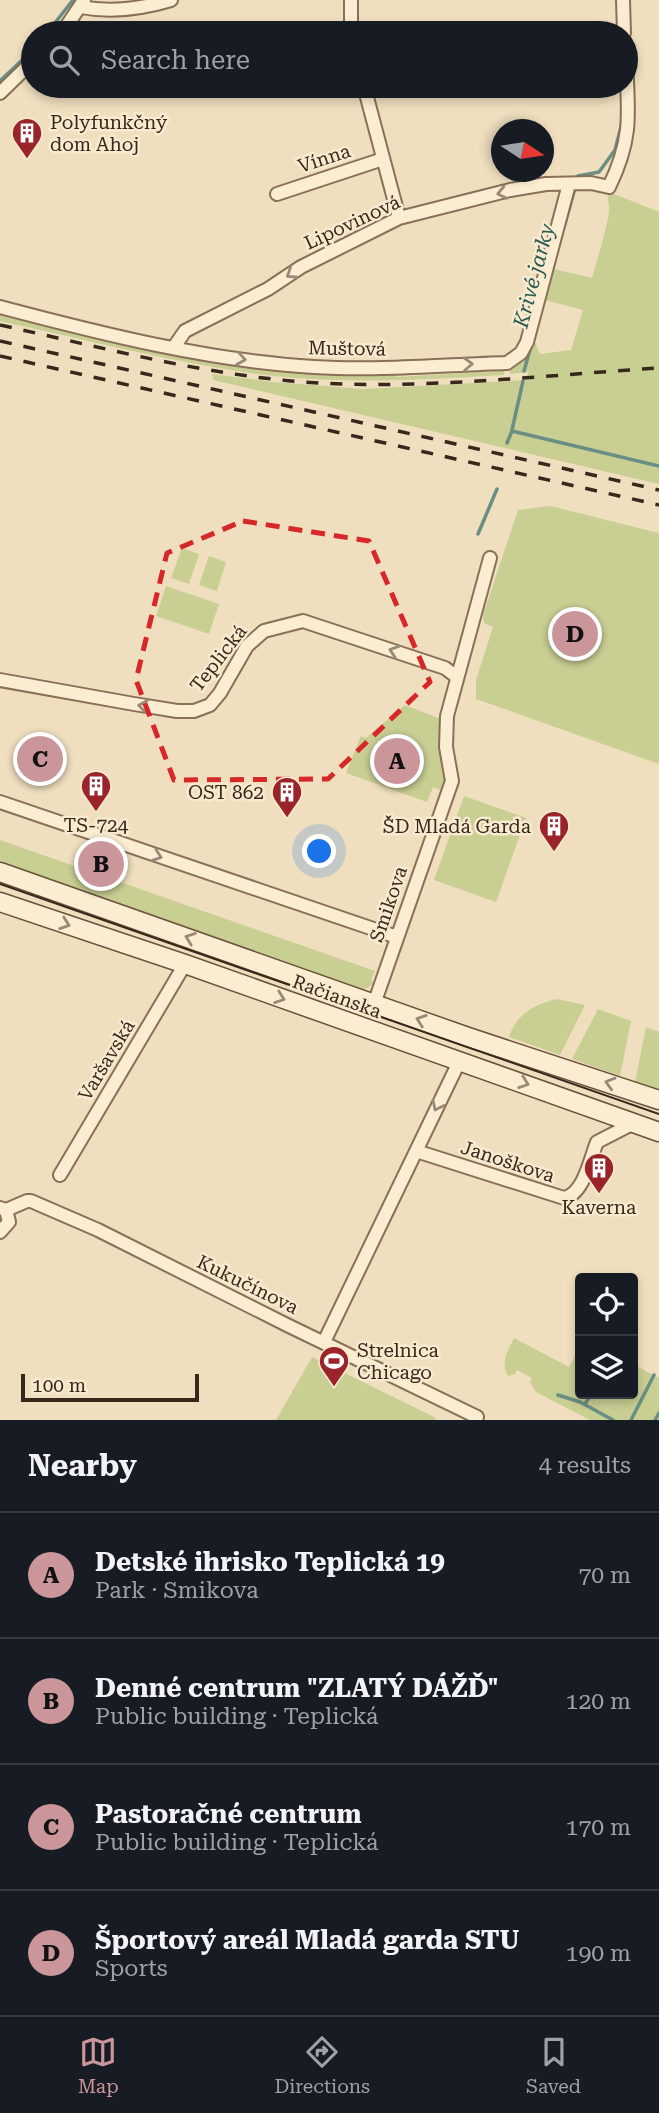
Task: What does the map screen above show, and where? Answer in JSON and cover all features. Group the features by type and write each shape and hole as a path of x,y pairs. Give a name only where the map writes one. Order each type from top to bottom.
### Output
{"main road":[{"name":"Račianska","path":"0,873 659,1100"},
{"name":"Račianska","path":"0,902 185,964 659,1132"}],"street":[{"path":"70,21 83,3 95,10 116,10 171,0"},
{"path":"351,0 351,21"},
{"path":"623,0 624,21"},
{"path":"0,93 21,73"},
{"path":"367,98 399,218"},
{"name":"Lipovinová","path":"174,347 185,331 268,289 301,267 399,218 510,190 546,184 591,183 609,187 619,167 627,140 628,98"},
{"name":"Vínna","path":"277,194 383,159"},
{"name":"Muštová","path":"0,307 76,327 174,347 316,368 361,369 507,363 521,353 527,342 569,184"},
{"name":"Smikova","path":"374,1004 452,781 446,747 447,716 491,558"},
{"name":"Teplická","path":"0,680 134,705 194,711 210,705 247,646 264,631 303,621 445,668 457,677"},
{"path":"0,802 397,937"},
{"name":"Varšavská","path":"60,1175 185,964"},
{"path":"324,1342 459,1062"},
{"name":"Janoškova","path":"416,1151 564,1198 575,1193 581,1183 597,1142 634,1123"},
{"name":"Kukučínova","path":"3,1209 32,1201 98,1230 477,1417"},
{"path":"0,1232 9,1222 3,1209"},
{"path":"455,1420 463,1409"}],"highlighted area":[{"path":"243,521 369,541 430,682 328,779 174,780 136,680 167,553"}],"green space":[{"path":"609,192 659,212 659,484 213,380 212,374 364,389 527,380 528,372 510,374 510,365 528,345 535,342 540,354 571,350 583,310 545,300 554,269 592,278 609,213"},
{"path":"0,312 163,349 396,371 396,377 504,371 504,375 345,380 250,373 156,356 0,321"},
{"path":"550,506 659,533 659,764 476,699 476,680 493,627 484,623 483,615 518,510"},
{"path":"182,548 199,554 189,584 171,578"},
{"path":"209,556 226,562 217,591 199,585"},
{"path":"166,586 219,604 209,634 156,616"},
{"path":"405,705 441,719 445,782 442,791 433,787 427,802 346,773 361,736 366,738"},
{"path":"464,796 526,818 496,902 434,880"},
{"path":"0,840 375,971 371,980 374,983 360,990 0,864"},
{"path":"557,999 585,1005 560,1055 509,1037 516,1022 527,1011"},
{"path":"598,1009 631,1021 620,1076 572,1059"},
{"path":"646,1027 659,1032 659,1090 635,1082"},
{"path":"514,1338 569,1367 575,1356 575,1399 638,1399 638,1367 659,1378 659,1420 590,1420 536,1392 530,1382 532,1378 517,1370 515,1374 508,1376 506,1356"},
{"name":"Strelnica Chicago","path":"312,1357 436,1418 435,1420 276,1420"}],"waterway":[{"path":"56,21 73,0"},
{"path":"0,81 21,61"},
{"name":"Krivé jarky","path":"578,176 599,172 615,150 622,123"},
{"name":"Krivé jarky","path":"564,227 575,188"},
{"name":"Krivé jarky","path":"524,371 531,346"},
{"path":"512,430 523,381"},
{"path":"507,443 512,431 659,466"},
{"path":"478,534 497,489"},
{"path":"631,1420 654,1375"},
{"path":"558,1395 580,1402 613,1420"},
{"path":"585,1404 588,1399"},
{"path":"655,1420 659,1413"}],"tram line":[{"path":"0,884 659,1114"}],"railway":[{"path":"0,325 198,368 319,383 446,383 659,368"},
{"path":"0,341 659,490"},
{"path":"0,356 659,505"}],"place":[{"name":"Polyfunkčný dom Ahoj","path":"27,160"},
{"name":"Športový areál Mladá garda STU","path":"575,634"},
{"name":"Pastoračné centrum","path":"40,759"},
{"name":"Detské ihrisko Teplická 19","path":"397,761"},
{"name":"TS-724","path":"96,813"},
{"name":"OST 862","path":"287,819"},
{"name":"ŠD Mladá Garda","path":"554,853"},
{"name":"Denné centrum \"ZLATÝ DÁŽĎ\"","path":"101,864"},
{"name":"Kaverna","path":"599,1195"},
{"name":"Strelnica Chicago","path":"334,1388"}]}
